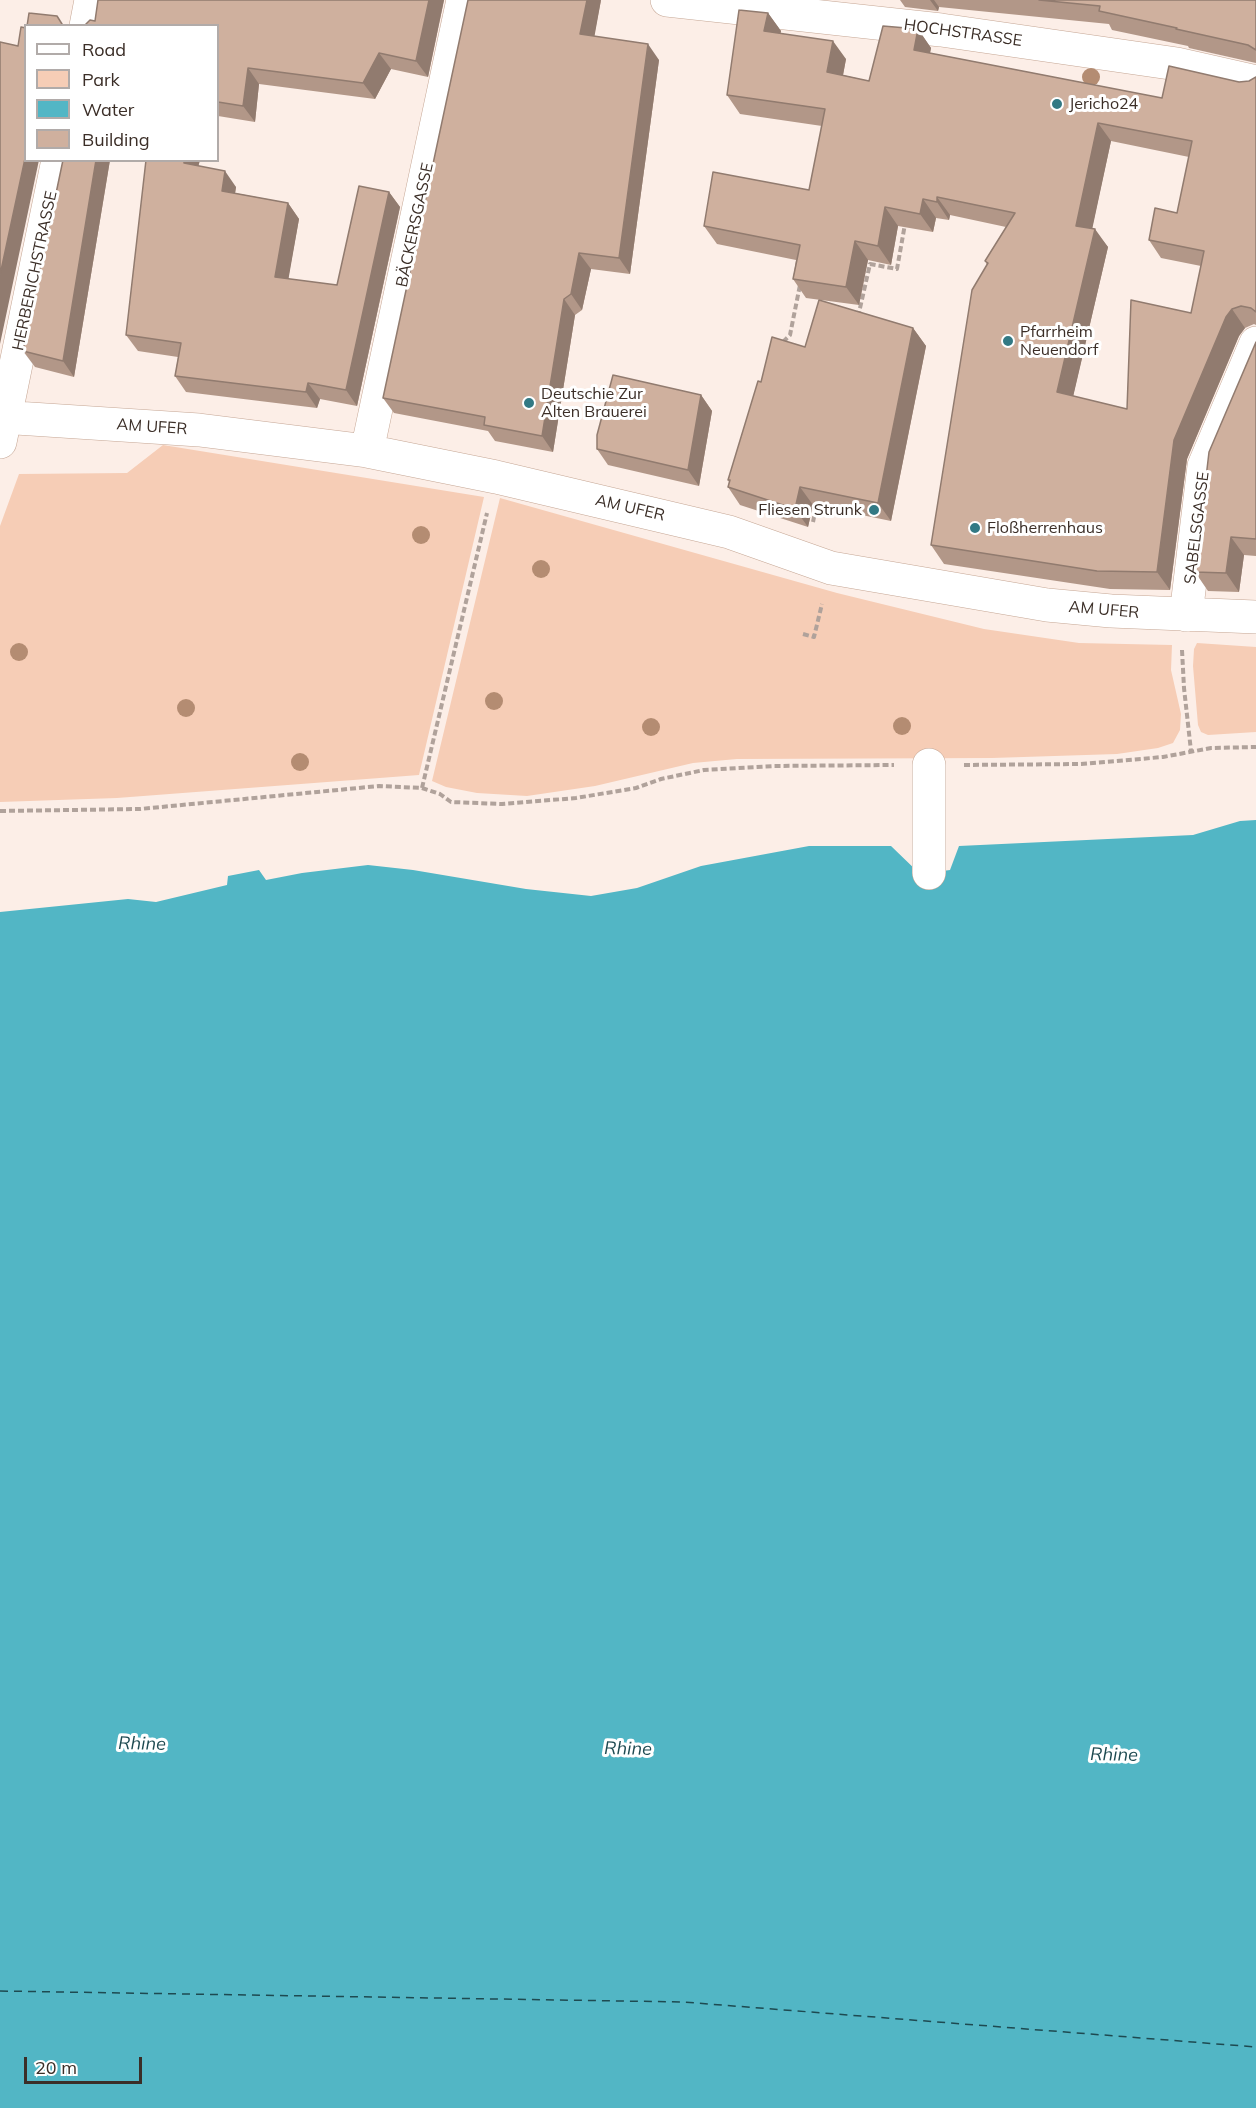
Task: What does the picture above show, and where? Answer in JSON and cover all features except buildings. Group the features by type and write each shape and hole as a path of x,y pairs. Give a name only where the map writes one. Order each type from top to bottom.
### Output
{"street":[{"path":"86,24 91,0"},
{"name":"BÄCKERSGASSE","path":"367,451 463,0"},
{"name":"HOCHSTRASSE","path":"667,0 941,30 1177,64 1256,82"},
{"name":"HERBERICHSTRASSE","path":"1,426 58,162"},
{"name":"SABELSGASSE","path":"1186,615 1204,466 1256,343"},
{"name":"AM UFER","path":"1,426 199,430 367,451 496,477 729,532 831,568 1047,605 1111,611 1256,617"},
{"path":"929,765 929,873"}],"path":[{"path":"856,327 870,264 897,269 905,224"},
{"path":"777,348 790,335 801,278"},
{"path":"422,788 496,477"},
{"path":"805,558 818,500"},
{"path":"1186,615 1182,651 1191,751"},
{"path":"0,811 140,809 379,786 422,788 440,794 451,802 502,804 576,798 636,788 661,779 704,770 774,766 1082,764 1164,757 1211,748 1256,747"}],"green space":[{"path":"163,445 484,497 419,775 117,798 0,802 0,526 19,474 127,473"},
{"path":"500,498 837,593 984,629 1079,643 1172,645 1171,670 1181,714 1180,730 1173,743 1158,748 1117,754 992,758 737,759 693,763 595,786 527,796 477,793 446,787 432,781"},
{"path":"1197,643 1256,647 1256,732 1208,735 1201,732 1198,725 1193,666 1194,649"}],"water":[{"name":"Rhine","path":"1256,820 1256,2108 0,2108 0,912 128,899 156,902 227,885 228,876 259,870 266,880 368,865 413,870 526,889 591,896 637,888 701,866 809,846 891,846 920,874 950,870 959,846 1193,835 1240,821"}],"ferry route":[{"path":"0,1991 683,2002 1256,2047"}],"place":[{"name":"Jericho24","path":"1057,104"},
{"name":"Pfarrheim Neuendorf","path":"1008,341"},
{"name":"Deutschie Zur Alten Brauerei","path":"529,403"},
{"name":"Fliesen Strunk","path":"874,510"},
{"name":"Floßherrenhaus","path":"975,528"}]}
